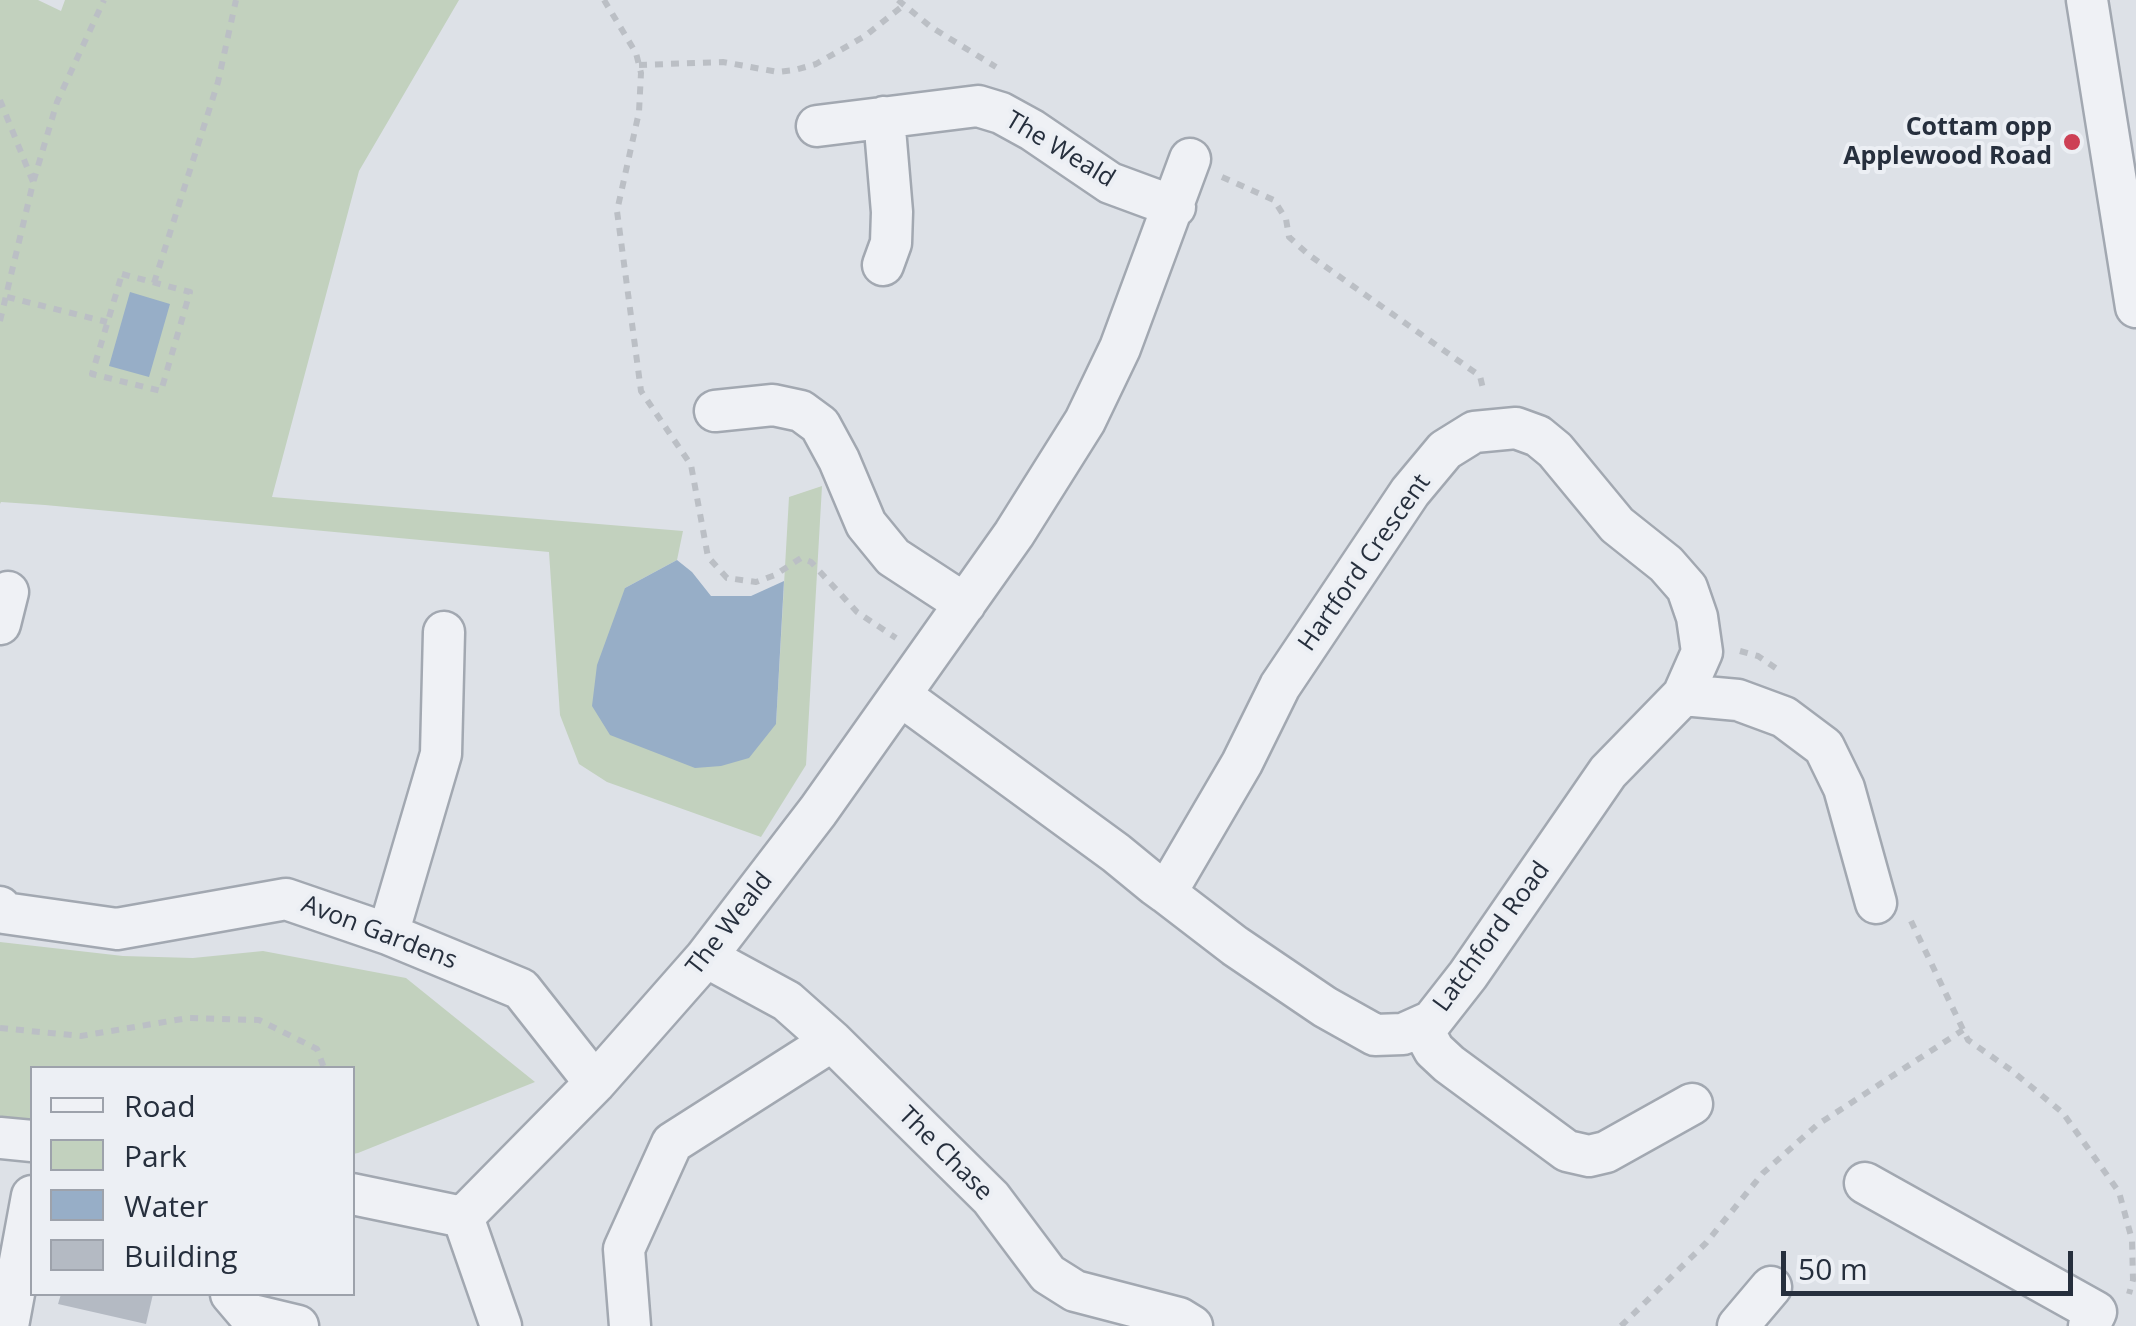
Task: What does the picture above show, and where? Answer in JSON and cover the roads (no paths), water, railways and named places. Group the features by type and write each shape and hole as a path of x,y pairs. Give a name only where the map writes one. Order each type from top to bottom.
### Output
{"street":[{"path":"2088,0 2136,306"},
{"name":"The Weald","path":"817,126 978,106 1032,130 1110,184 1175,207"},
{"path":"883,265 891,242 892,212 884,117"},
{"name":"The Weald","path":"463,1217 595,1083 706,957 818,811 1052,478 1120,348 1190,158"},
{"path":"714,412 773,406 801,411 820,426 866,524 893,558 965,604"},
{"name":"Hartford Crescent","path":"1166,893 1242,763 1280,686 1388,524 1445,450 1474,432 1516,428 1538,436 1555,450 1617,525 1666,564 1687,588 1702,652 1683,695"},
{"path":"388,934 440,754 444,632"},
{"name":"Latchford Road","path":"900,695 1235,946 1324,1007 1375,1035 1403,1034 1432,1021 1608,772 1683,695"},
{"path":"1683,695 1738,700 1784,717 1824,747 1893,910"},
{"name":"Avon Gardens","path":"0,907 4,913 117,929 286,899 388,934 521,988 595,1083"},
{"name":"The Chase","path":"706,957 786,1001 832,1041 991,1198 1048,1274 1075,1291 1179,1318 1192,1326"},
{"path":"1421,1026 1434,1050 1449,1064 1567,1151 1589,1156 1606,1152 1692,1104"},
{"path":"630,1326 624,1250 672,1143 832,1041"},
{"path":"0,1138 30,1141"},
{"path":"1865,1184 2092,1319"},
{"path":"355,1195 463,1217 501,1326"},
{"path":"8,1326 30,1207"},
{"path":"1738,1326 1771,1287"},
{"path":"233,1296 248,1314 298,1326"}],"water":[{"path":"130,292 170,304 149,377 109,366"},
{"path":"677,560 711,596 751,596 784,581 776,724 749,758 695,768 610,735 592,706 597,665 625,588"}],"place":[{"name":"Cottam opp Applewood Road","path":"2072,142"}]}
